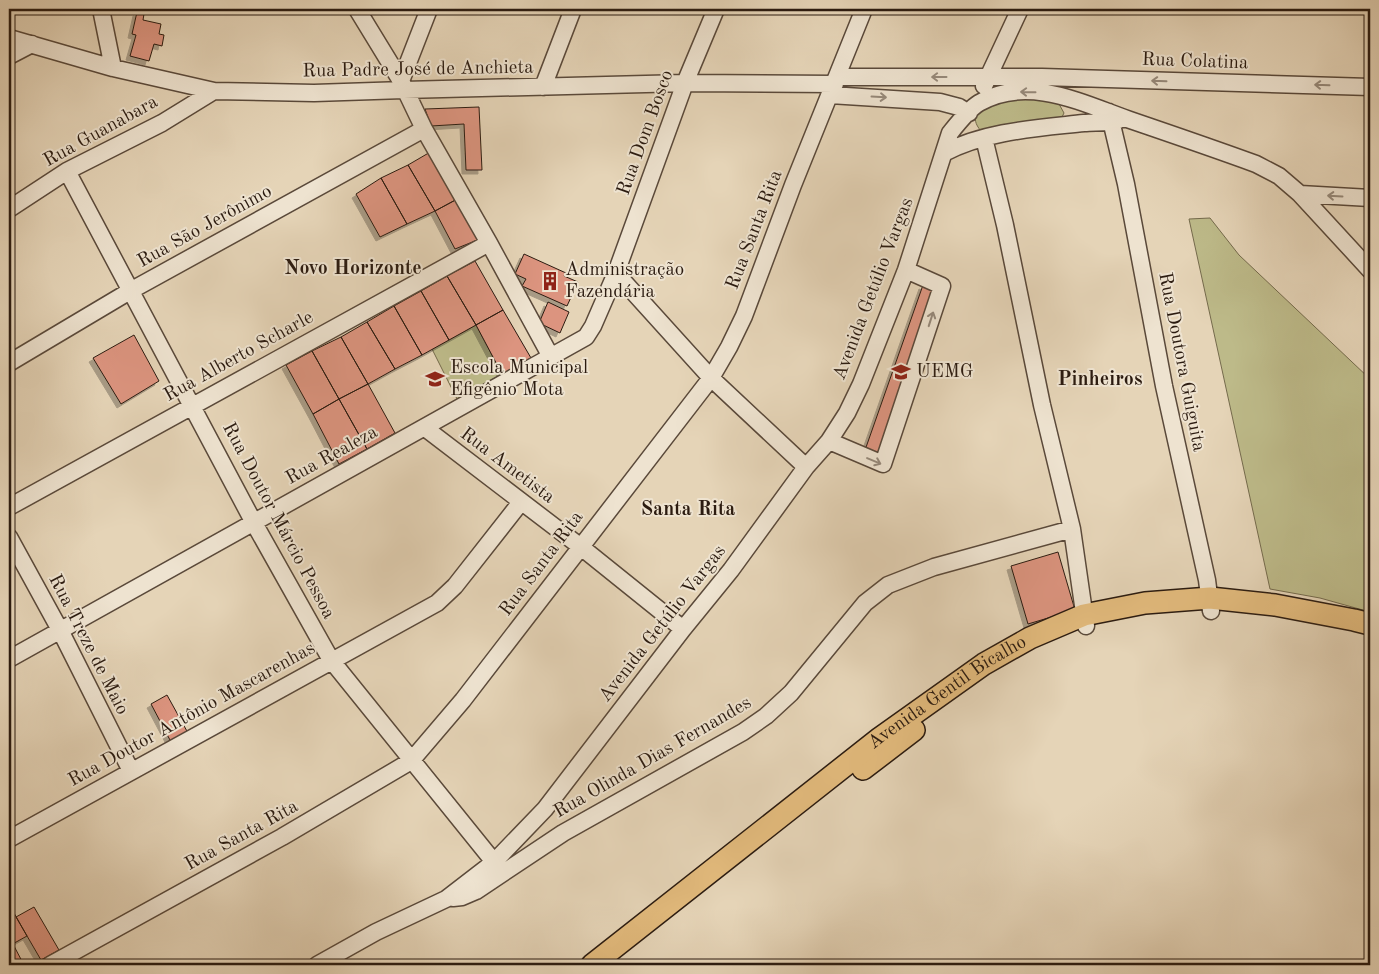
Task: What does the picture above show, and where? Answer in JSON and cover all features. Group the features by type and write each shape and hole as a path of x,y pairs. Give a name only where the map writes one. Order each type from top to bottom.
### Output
{"main road":[{"name":"Avenida Gentil Bicalho","path":"592,965 880,738 984,664 1030,638 1145,603 1274,605 1370,624"},
{"name":"Avenida Gentil Bicalho","path":"1210,604 1254,614 1333,627 1370,636"},
{"name":"Avenida Gentil Bicalho","path":"613,965 839,787 950,704 1008,666 1085,620"}],"street":[{"path":"101,9 113,68"},
{"path":"357,9 402,85 424,129 489,242 551,357"},
{"path":"402,85 429,9"},
{"path":"543,87 574,9"},
{"name":"Rua Dom Bosco","path":"616,273 685,83 716,9"},
{"name":"Rua Santa Rita","path":"50,965 282,837 411,761 464,700 711,378 730,347 744,316 793,185 864,9"},
{"path":"1020,9 971,110 969,124 972,130 984,138 1005,225 1042,405 1072,530 1085,620"},
{"name":"Rua Padre José de Anchieta","path":"9,38 113,68 214,92 314,93 402,85 543,87 685,83 834,85 1042,77"},
{"path":"9,56 32,44"},
{"path":"1042,77 1062,96 1069,112 1066,125"},
{"name":"Rua Colatina","path":"1042,77 1370,87"},
{"name":"Rua Padre José de Anchieta","path":"834,85 940,102 971,110"},
{"name":"Rua Guanabara","path":"9,209 68,171 162,123 214,92"},
{"path":"971,110 979,103 998,95 1017,92 1062,96 1115,117 1256,164 1279,176 1300,194 1370,270"},
{"name":"Avenida Getúlio Vargas","path":"490,871 545,809 683,629 731,570 806,468 829,441 847,413 861,384 906,270 950,133 971,110"},
{"path":"944,153 960,144 984,138 1115,117"},
{"name":"Rua Doutora Guiguita","path":"1115,117 1164,386 1210,604"},
{"name":"Rua São Jerônimo","path":"9,363 130,291 424,129"},
{"name":"Rua Doutor Márcio Pessoa","path":"68,171 254,523 331,660 411,761 490,871"},
{"path":"1300,194 1370,198"},
{"name":"Rua Alberto Scharle","path":"9,506 489,242"},
{"path":"829,441 883,464 942,286 906,270"},
{"path":"616,273 711,378 806,468"},
{"name":"Rua Realeza","path":"9,658 586,337 593,326 616,273"},
{"name":"Rua Ametista","path":"425,428 581,547 683,629"},
{"name":"Rua Doutor Antônio Mascarenhas","path":"9,839 437,603 455,586 521,502"},
{"name":"Rua Olinda Dias Fernandes","path":"317,965 376,932 446,898 462,897 476,891 490,871 563,833 743,732 766,716 791,693 865,603 888,585 934,567 1072,530"},
{"name":"Rua Treze de Maio","path":"9,537 60,630 131,771"}],"shaded area":[{"path":"1033,97 1059,104 1064,113 1062,117 1053,121 981,131 977,126 975,119 977,111 996,101"},
{"path":"1210,218 1239,255 1370,379 1370,612 1320,598 1270,589 1189,219"},
{"path":"476,325 502,374 457,399 432,349"}],"building":[{"path":"137,12 144,14 143,20 161,24 159,34 164,35 162,46 154,44 149,61 130,56 136,35 132,34"},
{"path":"479,107 482,170 466,170 464,124 431,126 425,109"},
{"path":"432,151 461,197 435,211 408,165"},
{"path":"408,165 435,211 407,224 381,178"},
{"path":"381,178 407,224 380,237 356,194"},
{"path":"461,197 480,239 455,249 435,211"},
{"name":"Administração Fazendária","path":"524,254 566,273 564,276 578,282 567,306 522,286 526,279 515,274"},
{"path":"475,261 503,310 476,325 447,276"},
{"path":"447,276 476,325 449,340 421,291"},
{"name":"UEMG","path":"923,285 937,290 878,458 864,453"},
{"path":"421,291 449,340 422,355 394,306"},
{"path":"548,302 569,312 560,333 539,323"},
{"path":"394,306 422,355 395,369 367,322"},
{"path":"503,310 531,358 502,374 476,325"},
{"path":"367,322 395,369 368,384 341,337"},
{"path":"134,335 159,381 121,404 93,358"},
{"path":"341,337 368,384 339,399 312,351"},
{"path":"312,351 339,399 313,414 286,365"},
{"path":"368,384 395,433 367,449 339,399"},
{"path":"339,399 367,449 339,464 313,414"},
{"path":"1058,552 1075,610 1028,624 1011,566"},
{"path":"167,695 188,733 171,742 151,704"},
{"path":"34,907 59,950 41,960 16,917"},
{"path":"14,913 27,936 9,946 9,916"},
{"path":"14,946 24,965 9,965 9,949"}],"place":[{"name":"Administração Fazendária","path":"550,281"},
{"name":"UEMG","path":"901,372"},
{"name":"Escola Municipal Efigênio Mota","path":"435,379"}],"district":[{"name":"Novo Horizonte","path":"353,269"},
{"name":"Pinheiros","path":"1100,380"},
{"name":"Santa Rita","path":"688,510"}]}
